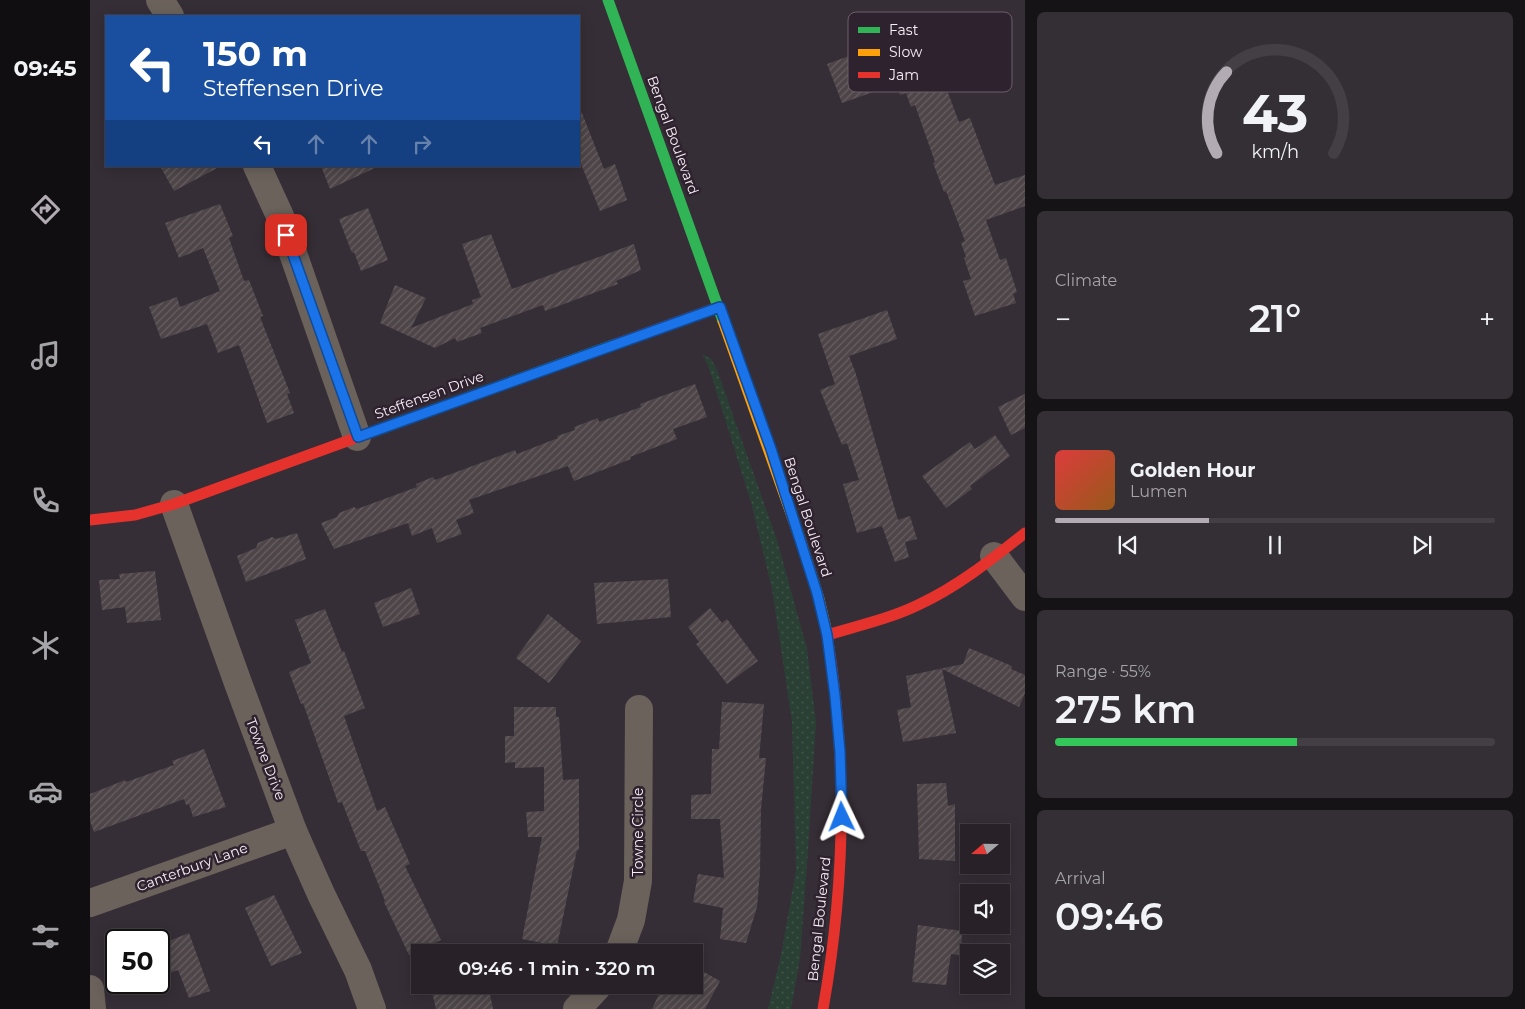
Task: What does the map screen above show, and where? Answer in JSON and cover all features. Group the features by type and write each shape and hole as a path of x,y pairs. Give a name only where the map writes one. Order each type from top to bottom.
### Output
{"main road":[{"name":"Bengal Boulevard","path":"608,0 771,449 817,593 827,635 837,715 842,817 837,924 823,1009"},
{"name":"Steffensen Drive","path":"90,520 135,515 174,504 720,307"},
{"path":"827,635 891,616 927,601 955,585 1025,533"}],"street":[{"path":"160,0 169,15"},
{"path":"257,167 280,216 358,437"},
{"name":"Towne Drive","path":"174,504 293,831 358,970 372,1009"},
{"path":"994,556 1025,597"},
{"name":"Towne Circle","path":"622,944 631,920 638,882 639,709"},
{"name":"Canterbury Lane","path":"90,903 293,831"},
{"path":"90,989 92,1009"},
{"path":"577,1009 591,994"}],"green space":[{"path":"702,354 711,359 717,370 777,540 807,649 816,722 800,959 791,1009 768,1009 781,955 796,870 792,721 772,589 751,502 708,365"}],"building":[{"path":"848,56 848,92 873,92 842,103 827,64"},
{"path":"899,92 948,92 959,122 970,118 995,185 1025,175 1025,206 986,220 1000,260 1006,258 1017,292 1013,294 1016,303 975,316 963,281 971,279 961,243 965,241 933,163 935,162 915,105 911,107 906,93 900,95"},
{"path":"580,108 604,169 615,164 627,200 600,211 580,161"},
{"path":"161,167 219,167 174,191"},
{"path":"321,167 377,167 330,189"},
{"path":"220,204 233,236 229,238 244,281 249,280 263,316 260,317 290,393 287,394 294,413 267,423 239,345 218,353 207,324 161,339 149,307 177,297 180,307 220,291 203,248 179,258 165,223"},
{"path":"368,208 388,260 361,271 339,219"},
{"path":"491,234 512,289 634,244 641,270 616,281 618,284 545,311 543,305 480,328 482,333 457,342 455,338 435,348 380,323 395,285 426,298 411,328 473,304 472,300 481,297 462,244"},
{"path":"887,310 897,339 849,356 898,520 910,516 917,539 905,542 909,557 895,562 882,526 857,533 843,484 859,480 847,443 842,445 820,390 835,384 818,334"},
{"path":"695,384 707,417 673,429 677,439 574,481 568,466 469,500 474,513 456,520 462,534 437,543 432,528 412,536 408,523 334,549 321,523 337,517 339,513 354,507 357,509 417,487 416,484 433,477 435,480 515,450 517,454 575,430 574,427 598,418 599,422 641,407 640,404"},
{"path":"1025,394 1025,428 1011,435 998,407"},
{"path":"995,435 1010,456 970,486 972,489 946,508 922,476 970,442 975,449"},
{"path":"297,533 306,559 246,582 237,556 256,548 258,543 272,537 276,539"},
{"path":"155,571 161,620 127,623 125,607 102,610 99,580 120,579 119,574"},
{"path":"668,579 671,617 597,624 594,583"},
{"path":"411,588 420,614 383,627 374,603"},
{"path":"710,608 722,623 727,619 758,661 727,684 696,644 699,642 688,627"},
{"path":"325,609 342,652 344,651 365,708 344,716 377,811 385,807 410,864 405,866 441,940 432,944 411,944 411,954 409,955 384,902 365,851 361,851 342,802 338,803 303,703 301,704 289,672 311,663 295,620"},
{"path":"548,614 581,641 549,683 516,658"},
{"path":"969,648 1012,666 1011,669 1025,675 1025,693 1019,707 942,669 956,733 903,742 897,710 911,707 906,676 963,664"},
{"path":"722,702 764,704 759,758 766,758 761,809 760,872 757,907 746,943 720,939 723,908 693,902 698,874 724,878 720,819 691,819 691,795 711,794 712,749 719,749"},
{"path":"514,707 556,707 556,717 559,717 563,780 579,779 579,850 577,850 557,944 522,939 542,837 528,837 526,812 544,811 544,767 515,768 515,762 505,763 505,736 514,736"},
{"path":"204,749 226,807 193,817 189,804 186,805 184,799 94,832 90,821 90,794 125,780 126,782 174,765 172,761"},
{"path":"946,783 948,806 955,804 955,861 919,859 917,784"},
{"path":"274,895 302,953 271,966 245,908"},
{"path":"918,925 960,931 960,934 962,934 960,955 951,954 946,985 912,982"},
{"path":"189,933 210,991 189,998 178,970 170,973 170,941"},
{"path":"703,971 720,981 705,1009 652,1009 659,994 703,994"},
{"path":"432,994 490,994 493,1009 436,1009"}],"traffic: fast":[{"path":"608,0 723,321"},
{"path":"372,432 616,344"}],"traffic: slow":[{"path":"723,321 799,536 819,599 826,629"}],"traffic: jam":[{"path":"616,344 719,307"},
{"path":"90,520 135,515 174,504 372,432"},
{"path":"827,635 896,614 932,598 973,572 1025,533"},
{"path":"823,1009 836,914 841,819 838,724 826,629"}],"route":[{"path":"286,235 358,437 720,307 771,449 817,593 827,635 835,696 840,752 842,817"}]}
